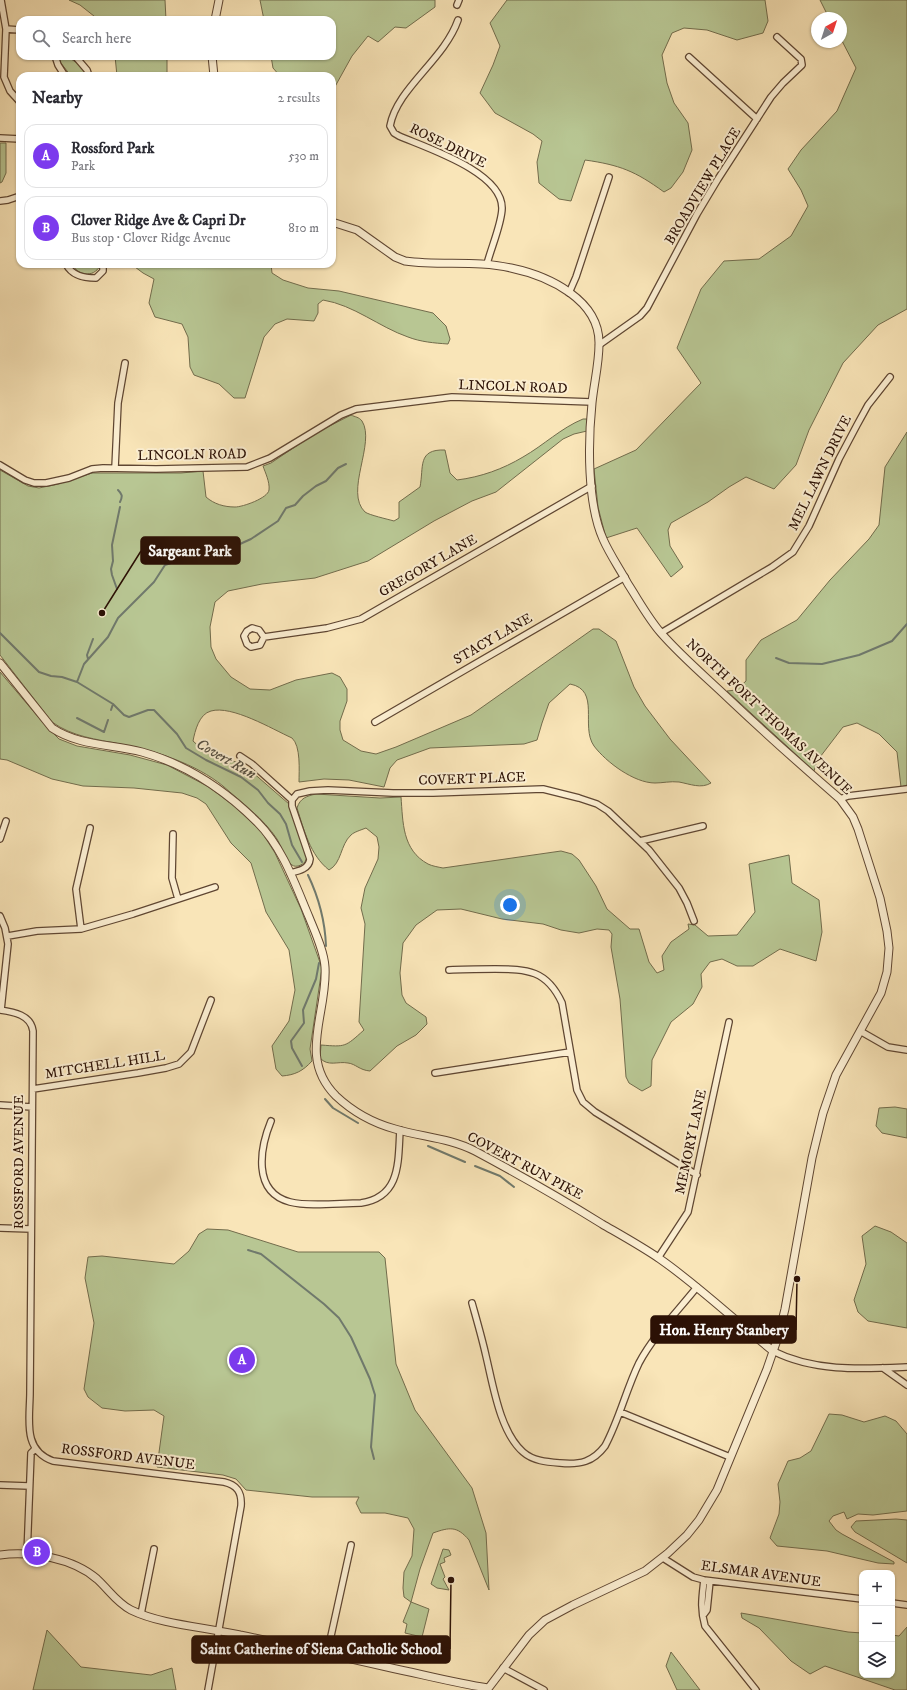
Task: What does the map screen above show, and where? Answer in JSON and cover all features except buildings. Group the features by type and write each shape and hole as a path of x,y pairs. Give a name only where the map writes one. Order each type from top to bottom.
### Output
{"street":[{"path":"1,0 6,29 4,77 10,91 16,98"},
{"path":"216,16 219,0"},
{"name":"ROSE DRIVE","path":"458,20 453,33 442,50 402,100 391,120 390,126 394,133 399,136 474,170 489,181 499,193 502,200 502,212 487,264"},
{"path":"6,29 16,30"},
{"name":"BROADVIEW PLACE","path":"599,345 640,316 647,308 697,214 757,119 779,87 802,65 801,59 777,38"},
{"path":"689,57 757,119"},
{"path":"56,60 62,72"},
{"path":"78,60 88,72"},
{"path":"212,60 214,72"},
{"path":"0,138 16,139"},
{"path":"569,292 576,277 609,177"},
{"path":"0,201 16,197"},
{"name":"NORTH FORT THOMAS AVENUE","path":"336,223 357,230 400,260 415,262 487,264 513,268 535,275 569,292 587,308 598,331 599,345 592,402 590,440 592,486 598,525 602,538 646,613 661,633 681,654 749,718 840,799 853,817 860,833 880,898 887,931 888,958 886,980 877,1002 836,1076 822,1113 812,1158 785,1309 778,1337 760,1387 717,1490 706,1510 679,1544 663,1558 645,1571 573,1605 546,1620 529,1635 487,1689"},
{"path":"69,268 74,273 90,278 96,278 100,275 103,268"},
{"path":"115,468 118,396 125,363"},
{"name":"MEL LAWN DRIVE","path":"661,633 772,567 792,552 810,526 840,459 868,405 890,377"},
{"name":"LINCOLN ROAD","path":"0,465 16,476 32,482 40,483 53,482 69,478 92,469 223,469 247,467 270,458 341,415 356,409 426,399 476,397 592,402"},
{"name":"GREGORY LANE","path":"264,637 327,628 361,619 592,486"},
{"name":"STACY LANE","path":"375,722 625,577"},
{"name":"COVERT RUN PIKE","path":"0,663 52,728 62,735 87,743 118,746 143,752 180,766 209,783 242,809 268,834 290,873 313,928 324,962 324,983 315,1047 319,1071 332,1092 346,1104 375,1122 400,1130 439,1138 459,1144 473,1150 556,1195 658,1258 697,1287 773,1351"},
{"path":"240,756 252,764 292,800 294,814 310,859 310,863 301,871 290,873"},
{"name":"COVERT PLACE","path":"292,800 298,794 310,791 328,790 425,793 543,789 579,798 603,807 640,841 666,869 679,888 694,921"},
{"path":"840,799 848,796 907,789"},
{"path":"0,839 6,821"},
{"path":"640,841 703,826"},
{"path":"81,929 76,889 90,828"},
{"path":"174,834 172,878 178,899"},
{"path":"8,936 37,931 81,929 133,914 215,887"},
{"path":"0,916 8,936 1,1010"},
{"path":"449,970 518,968 530,971 541,977 555,990 562,1003 576,1090 587,1106 697,1175"},
{"name":"MITCHELL HILL","path":"33,1089 145,1072 179,1064 191,1052 211,1000"},
{"name":"ROSSFORD AVENUE","path":"1,1010 22,1015 31,1023 33,1031 30,1436 35,1449 43,1457 53,1461 224,1482 232,1484 238,1489 241,1496 241,1506 219,1630"},
{"name":"MEMORY LANE","path":"658,1258 688,1212 729,1022"},
{"path":"860,1031 888,1047 907,1050"},
{"path":"435,1073 570,1052"},
{"path":"0,1105 32,1107"},
{"path":"270,1121 261,1156 261,1166 265,1180 276,1195 283,1199 300,1203 370,1202 384,1193 390,1188 397,1171 400,1130"},
{"path":"0,1228 31,1228"},
{"path":"472,1303 500,1411 512,1438 522,1451 536,1459 554,1463 575,1464 586,1462 598,1454 605,1446 635,1372 644,1354 658,1334 697,1287"},
{"path":"773,1351 796,1362 828,1367 907,1367"},
{"path":"883,1368 907,1385"},
{"path":"620,1412 730,1457"},
{"path":"27,1555 31,1453 35,1449"},
{"path":"0,1485 29,1486"},
{"path":"327,1654 351,1545"},
{"path":"140,1614 154,1549"},
{"path":"0,1555 27,1555 57,1560 82,1569 97,1579 121,1603 140,1614 487,1689"},
{"name":"ELSMAR AVENUE","path":"663,1558 693,1577 707,1580 859,1599"},
{"path":"707,1580 701,1607 707,1630 756,1690"},
{"path":"895,1603 907,1605"},
{"path":"208,1690 219,1630"},
{"path":"503,1668 544,1690"}],"green space":[{"path":"69,0 165,0 166,16 94,16 80,5"},
{"path":"260,0 435,0 435,7 406,28 395,27 378,42 368,36 352,56 336,85 336,72 276,72 273,68 272,60 336,60 336,16 263,16"},
{"path":"507,0 765,0 768,21 763,33 737,40 707,30 684,28 672,33 662,55 667,83 674,103 688,123 692,150 683,172 671,188 664,192 627,170 608,164 585,160 571,201 559,199 539,183 537,162 542,141 533,134 495,113 480,93 500,46 490,23"},
{"path":"820,0 907,0 907,309 878,325 843,363 809,430 796,465 774,489 746,477 708,502 671,523 668,530 670,546 683,567 671,577 637,528 606,538 598,507 594,469 636,450 701,383 677,348 701,289 724,261 759,259 791,236 808,206 801,190 788,169 801,150 837,111 856,68 846,48 847,48 847,12 826,12"},
{"path":"60,60 73,60 84,72 68,72"},
{"path":"115,60 167,60 167,72 117,72"},
{"path":"0,143 6,143 6,173 2,182 0,183"},
{"path":"75,268 98,268 90,274 78,271"},
{"path":"136,268 271,268 272,273 283,280 308,288 339,291 433,313 446,326 450,339 448,344 413,339 397,333 345,306 323,300 318,304 318,313 314,321 287,319 275,324 264,337 245,398 234,398 219,384 194,375 190,367 188,337 182,324 155,317 149,303 154,279"},
{"path":"351,415 362,421 365,430 364,454 358,492 359,503 365,512 394,521 399,518 399,502 420,487 422,466 426,456 436,450 445,450 450,473 457,480 466,479 492,472 508,465 531,452 567,427 583,419 587,419 587,431 574,434 563,439 496,492 472,501 434,521 368,561 315,578 262,584 228,591 215,602 210,627 211,647 216,659 231,677 250,689 270,690 296,680 332,673 340,677 347,689 347,701 340,721 340,730 343,740 361,751 376,754 471,715 593,629 599,629 616,641 634,687 645,706 670,739 711,783 703,786 695,786 679,782 647,782 630,776 613,765 599,752 590,738 588,701 585,693 579,688 570,684 549,703 537,740 524,744 430,748 397,760 390,768 384,787 349,780 324,779 299,782 298,753 295,742 292,738 252,719 230,711 220,710 207,713 198,723 193,741 204,751 239,763 251,771 289,804 307,857 304,863 299,866 295,866 289,863 277,839 259,818 212,778 188,765 160,754 76,734 52,722 0,655 0,470 28,486 39,488 58,484 92,473 181,473 203,471 206,497 219,505 239,507 255,502 268,493 269,484 263,466 271,463 314,434"},
{"path":"907,432 907,785 901,787 897,752 879,734 857,723 843,727 817,761 814,771 727,691 736,690 746,681 746,660 761,640 797,620 830,580 869,539 879,525 885,467"},
{"path":"0,672 45,725 59,739 77,746 130,755 167,765 209,787 234,806 261,831 275,853 301,909 322,968 310,1049 312,1061 305,1067 291,1075 282,1076 276,1069 272,1046 289,1021 295,990 289,950 266,912 251,863 231,843 206,804 197,798 182,793 134,788 83,786 52,779 7,760 0,759"},
{"path":"316,794 380,798 401,797 402,816 406,835 413,851 419,858 428,864 443,868 561,851 572,854 579,860 596,886 607,909 630,929 639,929 649,962 657,973 664,970 662,956 671,942 689,929 688,924 695,925 708,936 737,935 755,912 749,864 789,855 792,883 819,900 822,932 816,961 780,949 753,966 737,966 722,959 710,962 701,974 702,987 693,1004 671,1022 652,1060 651,1086 642,1091 629,1083 626,1077 620,999 611,947 612,934 609,930 597,929 579,933 561,930 543,924 502,919 461,909 437,910 416,925 403,943 400,973 402,995 406,1003 426,1017 427,1024 416,1035 397,1046 370,1071 348,1063 330,1063 323,1061 320,1058 321,1045 345,1045 364,1030 359,1022 365,924 361,908 365,888 378,859 379,847 377,837 366,828 356,832 347,839 339,858 329,870 322,864 312,850 297,808 304,798"},
{"path":"895,1107 907,1109 907,1138 882,1133 876,1126 879,1108"},
{"path":"875,1226 891,1232 907,1243 907,1328 868,1321 858,1312 854,1300 866,1264 862,1236"},
{"path":"207,1229 228,1230 298,1252 379,1252 385,1258 396,1364 415,1410 472,1488 486,1533 489,1590 469,1540 461,1532 449,1529 433,1533 420,1569 411,1602 404,1597 403,1588 404,1572 412,1556 414,1529 408,1518 385,1513 361,1513 356,1503 359,1497 312,1497 246,1490 236,1479 223,1475 157,1467 164,1416 154,1410 125,1411 102,1408 88,1397 84,1389 94,1323 85,1278 88,1257 102,1256 174,1264 189,1251 199,1234"},
{"path":"829,1414 842,1415 864,1422 885,1416 896,1421 907,1434 907,1511 873,1515 858,1514 847,1519 844,1512 833,1516 829,1521 836,1530 842,1534 894,1562 894,1564 878,1563 827,1551 777,1546 770,1538 779,1514 780,1502 778,1484 788,1461 800,1458 811,1451"},
{"path":"896,1519 907,1520 907,1563 855,1532 851,1527 856,1521"},
{"path":"443,1549 449,1550 451,1555 444,1558 445,1562 440,1564 445,1577 443,1579 449,1590 437,1588 431,1584"},
{"path":"411,1602 429,1609 422,1637 405,1633 407,1624 403,1622"},
{"path":"741,1613 859,1633 859,1678 825,1666 810,1674 791,1661 759,1628 742,1618"},
{"path":"907,1627 907,1690 895,1690 860,1678 895,1678 895,1635 899,1636"},
{"path":"47,1630 81,1667 151,1675 172,1668 176,1690 33,1690"},
{"path":"671,1652 700,1690 677,1690 666,1666"}],"waterway":[{"path":"77,682 84,664 108,637 118,618 154,582 165,565 189,557 198,559 219,548 240,544 251,539 278,521 286,508 295,505 303,496 316,486 326,481 338,468 346,464"},
{"path":"118,490 122,495 120,502"},
{"path":"117,589 111,569 113,561 112,545 120,507"},
{"path":"776,658 789,663 822,664 859,655 892,641 907,624"},
{"name":"Covert Run","path":"0,633 39,672 77,682 113,704 124,715 129,717 148,710 154,710 177,734 186,748 206,760 241,777 258,790 268,803 280,814 286,824 292,845 302,862"},
{"path":"88,659 87,655 93,639"},
{"name":"Covert Run","path":"111,710 113,704"},
{"path":"77,718 104,732 108,720"},
{"name":"Covert Run","path":"308,875 321,910 326,946"},
{"name":"Covert Run","path":"302,1066 292,1048 291,1041 304,1023 303,1010 316,979 319,963"},
{"name":"Covert Run","path":"325,1099 333,1108 358,1123"},
{"name":"Covert Run","path":"428,1146 465,1162"},
{"name":"Covert Run","path":"475,1166 500,1176 514,1187"},
{"path":"248,1250 261,1254 324,1304 339,1318 351,1337 370,1379 375,1395 371,1447 374,1459"}],"place":[{"name":"Sargeant Park","path":"102,613"},
{"name":"Hon. Henry Stanbery","path":"797,1279"},
{"name":"Rossford Park","path":"242,1360"},
{"name":"Clover Ridge Ave & Capri Dr","path":"37,1552"},
{"name":"Saint Catherine of Siena Catholic School","path":"451,1580"}]}
